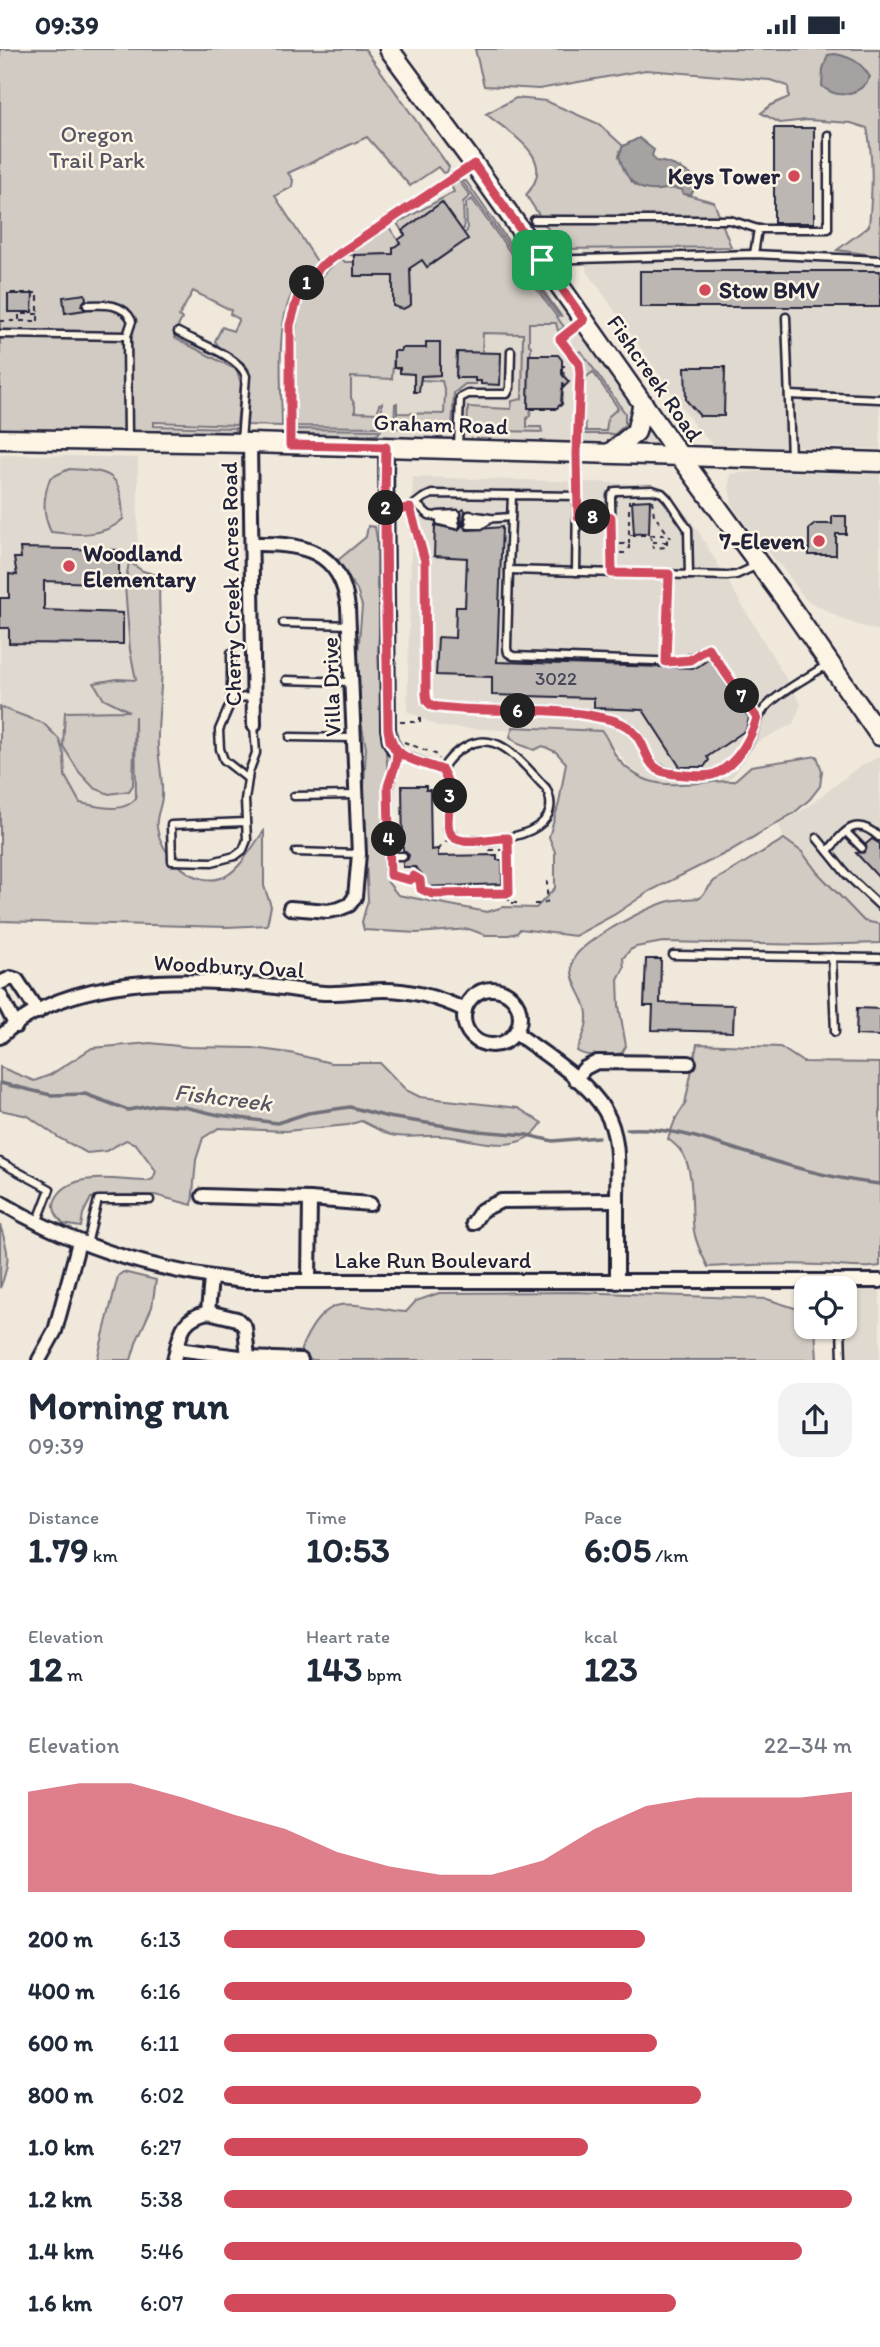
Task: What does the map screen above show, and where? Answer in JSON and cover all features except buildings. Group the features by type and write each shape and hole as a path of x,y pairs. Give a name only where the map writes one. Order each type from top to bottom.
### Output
{"main road":[{"name":"Fishcreek Road","path":"389,49 474,164 880,736"},
{"path":"610,453 636,432 643,403"},
{"name":"Graham Road","path":"0,439 245,443 880,462"}],"street":[{"name":"Cherry Creek Acres Road","path":"245,443 252,544 254,725"},
{"path":"386,447 388,729 390,741 397,752"},
{"name":"Villa Drive","path":"252,544 293,544 320,555 337,572 345,589 350,625 359,854 355,897 349,905 328,911 290,908"},
{"path":"0,983 10,978 18,980 38,1012"},
{"name":"Woodbury Oval","path":"0,1037 51,1005 94,990 143,983 243,984 327,993 383,990 412,992 444,1000 465,1010"},
{"path":"494,989 506,992 518,1007 520,1021 516,1033 504,1043 479,1043 467,1032 465,1010 480,991 494,989"},
{"path":"0,995 16,1026"},
{"path":"516,1033 575,1079 600,1103 611,1122 617,1149 617,1282"},
{"path":"575,1079 585,1068 597,1062 689,1063"},
{"path":"203,1196 310,1199 370,1204"},
{"path":"309,1281 310,1199"},
{"path":"473,1223 482,1210 501,1201 617,1200"},
{"name":"Lake Run Boulevard","path":"0,1202 83,1244 160,1268 244,1282 794,1284"},
{"path":"39,1360 46,1352 55,1331 83,1244"},
{"path":"208,1312 211,1278"},
{"name":"Lake Run Boulevard","path":"857,1283 880,1281"},
{"path":"248,1358 245,1327 237,1319 208,1312 193,1316 183,1326 175,1354 248,1358 300,1360"}],"lane":[{"path":"534,220 730,220 758,229 828,229 828,135"},
{"path":"290,445 290,325 299,293 321,266 474,164"},
{"path":"754,254 758,229"},
{"path":"542,260 754,254 880,260"},
{"path":"87,305 108,305 123,309 132,321 127,336 128,442"},
{"path":"786,317 791,459"},
{"path":"576,572 579,364 560,339 584,320"},
{"path":"178,332 243,368 246,376 245,443"},
{"path":"0,334 127,336"},
{"path":"458,449 460,398 468,394 501,395 509,392 511,351"},
{"path":"789,395 880,399"},
{"path":"612,573 611,496 615,491 652,490 662,493 688,529 690,575"},
{"path":"386,510 413,506 432,494 454,492 577,496"},
{"path":"512,495 508,653 513,656 666,662 690,660 708,648 757,718"},
{"path":"413,506 429,515 457,520"},
{"path":"413,506 425,561 426,694 427,701 432,706 570,713 606,718 626,725 639,739 648,759 657,769 670,774 706,776 717,773 732,761 751,737 757,718 769,703 830,663"},
{"path":"469,520 511,517"},
{"path":"578,517 611,517"},
{"path":"509,570 736,575 760,565"},
{"path":"666,662 669,574"},
{"path":"283,623 350,625"},
{"path":"231,653 231,698 219,730 220,749 224,760 248,779"},
{"path":"286,680 352,682"},
{"path":"231,698 254,697"},
{"path":"247,822 171,825 172,861 212,862 235,856 243,850 247,840 247,822 245,800 256,753 254,725"},
{"path":"290,737 354,738"},
{"path":"389,870 388,786 397,752 442,770 450,790 448,829 458,840 469,842 508,838 539,826 548,816 550,796 545,788 503,746 494,741 483,740 468,744 446,762 442,770"},
{"path":"294,796 357,795"},
{"path":"828,851 846,832 860,825 868,827 879,837"},
{"path":"846,832 862,848"},
{"path":"817,838 847,875 880,906"},
{"path":"296,852 359,854"},
{"path":"389,856 403,856"},
{"path":"673,954 880,958"},
{"path":"832,957 835,1032"},
{"path":"0,1163 50,1189 37,1223"},
{"path":"83,1244 98,1200 150,1200"},
{"path":"841,1339 842,1360"}],"path":[{"path":"11,293 38,293 38,334"},
{"path":"33,300 38,300"},
{"path":"32,309 38,309"},
{"path":"19,321 19,314 38,314"},
{"path":"0,321 38,321"},
{"path":"0,361 0,388"},
{"path":"531,409 557,409 562,404 564,365"},
{"path":"629,549 630,499"},
{"path":"650,499 654,515 671,538"},
{"path":"629,535 668,535"},
{"path":"650,535 651,547 657,548 667,547 668,535"},
{"path":"656,535 657,548"},
{"path":"662,535 663,548"},
{"path":"651,543 668,542"},
{"path":"612,544 629,544"},
{"path":"399,722 420,722 420,713"},
{"path":"400,738 419,750 438,755 442,770"},
{"path":"508,838 509,904 519,904"},
{"path":"438,849 447,841"},
{"path":"389,870 390,875 410,880 418,871"},
{"path":"413,876 420,880 421,889 432,894 509,893"},
{"path":"534,904 547,902 547,881"}],"shaded area":[{"path":"835,54 855,61 867,72 870,77 861,88 841,94 822,86 823,69 828,55"},
{"path":"639,138 654,150 652,155 656,161 680,168 695,179 698,183 691,195 675,189 643,189 632,182 624,171 619,156 623,146"},
{"path":"582,247 731,247 880,253 880,449 713,445 695,426 587,271"},
{"path":"570,299 679,455 290,445 290,325 514,329"},
{"name":"Woodland Elementary","path":"0,454 138,458 136,829 0,827"},
{"path":"761,471 880,474 880,630 846,621 805,599 786,572 751,532 732,505 730,474"},
{"path":"413,477 656,484 671,492 698,531 801,704 793,724 757,742 734,775 713,789 686,791 651,782 631,769 605,735 440,727 407,711"},
{"path":"880,756 880,924 864,921 818,873 802,852 784,839 779,824 806,808 856,769"},
{"path":"857,1281 880,1281 880,1360 842,1360 841,1339 857,1339"}],"green space":[{"name":"Oregon Trail Park","path":"0,49 365,49 449,167 447,172 443,173 438,167 410,186 367,137 288,173 293,180 292,187 275,196 318,263 302,278 286,310 280,369 282,426 247,425 249,370 215,341 222,327 233,331 239,319 230,314 231,310 193,291 179,316 182,319 174,334 175,338 237,370 241,384 237,425 154,422 154,426 236,428 232,435 0,431"},
{"path":"475,49 880,49 880,256 837,250 869,226 872,177 867,128 851,123 807,120 780,123 761,113 789,97 788,86 770,80 646,70 539,89 484,86"},
{"path":"516,98 546,101 599,124 623,146 620,151 665,189 672,187 682,190 684,194 714,202 731,247 561,249 526,195 535,182 535,159 519,139 486,114"},
{"path":"457,181 470,196 463,202 464,229 462,230 441,203 402,231 397,223 454,192 451,185"},
{"path":"462,181 466,181 561,316 559,316"},
{"path":"472,199 564,327 558,331 556,323 529,323 531,346 528,407 531,408 527,427 541,427 542,432 467,430 468,407 511,409 512,401 522,399 523,334 483,333 482,353 457,353 456,377 475,378 477,381 476,384 465,384 454,393 452,429 394,428 397,403 397,413 444,414 445,393 442,381 421,380 421,376 440,375 440,343 426,342 426,348 402,348 401,351 394,351 392,379 351,377 351,398 355,412 378,413 379,404 382,403 381,427 293,426 295,340 297,322 306,294 341,258 345,262 354,262 355,276 393,276 393,305 403,309 411,305 410,268 422,260 428,267 467,239 464,233 467,231 466,203"},
{"path":"389,227 400,243 393,248 393,254 347,254"},
{"path":"581,351 625,413 625,425 615,434 584,434 585,421 586,431 606,431 608,417 618,408 593,372 585,378 585,364 578,352"},
{"path":"293,429 381,430 378,434 324,436 294,433"},
{"path":"69,469 96,471 112,477 120,492 123,519 99,532 51,532 45,512 50,478"},
{"path":"368,526 375,527 377,539 377,588 381,607 378,650 388,772 384,865 387,881 398,895 487,912 503,907 536,908 555,888 555,852 549,837 559,803 566,763 556,752 543,746 534,750 519,744 510,737 513,727 602,731 619,760 632,772 659,783 734,781 751,766 817,756 822,771 820,786 794,813 728,852 650,891 575,936 520,929 509,935 485,935 469,929 417,933 364,930 362,922 368,900 363,807 366,748 355,689 362,606 357,590 337,561 366,537"},
{"path":"129,562 143,571 160,576 162,662 158,747 162,800 157,823 160,838 172,859 181,868 203,879 215,879 226,876 237,867 264,831 264,886 271,906 267,925 227,927 0,921 0,707 43,723 59,739 64,755 65,776 80,803 117,808 136,798 135,716 133,785 129,791 109,794 94,788 79,772 63,746 65,712 129,711 103,698 94,683 117,679 136,680 130,650 125,585"},
{"path":"784,839 802,852 818,873 864,921 880,924 880,943 811,945 663,942 636,947 623,958 624,968 618,979 619,1006 626,1046 622,1053 611,1055 592,1055 577,1051 586,1028 587,1011 574,980 572,964 575,956 596,938 654,907 672,901 700,898 714,881"},
{"path":"150,1043 188,1047 253,1048 331,1063 380,1063 406,1090 420,1097 518,1108 542,1123 521,1141 508,1144 440,1136 397,1136 361,1121 348,1125 286,1131 219,1128 203,1138 196,1160 192,1205 155,1195 91,1198 83,1214 81,1227 63,1224 54,1206 58,1195 66,1187 75,1182 99,1179 148,1181 153,1179 156,1171 136,1144 126,1140 106,1151 87,1153 59,1138 28,1116 0,1110 0,1067 34,1081 50,1075 92,1048"},
{"path":"697,1044 780,1047 803,1062 880,1063 880,1266 777,1264 708,1267 695,1236 688,1167 680,1150 668,1139 685,1104"},
{"path":"0,1225 8,1257 0,1288"},
{"path":"123,1272 156,1280 152,1307 131,1360 97,1360 118,1276"},
{"path":"575,1292 767,1299 794,1308 794,1339 816,1339 817,1360 298,1360 312,1327 332,1308 346,1304 406,1312 416,1301 439,1293"}],"waterway":[{"name":"Fishcreek","path":"0,1083 51,1095 85,1094 128,1110 157,1105 184,1107 277,1123 308,1113 350,1107 388,1117 478,1131 527,1135 553,1141 598,1137"},
{"path":"627,1129 676,1132 816,1173 880,1184"}],"place":[{"name":"Keys Tower","path":"794,176"},
{"name":"Stow BMV","path":"705,290"},
{"name":"7-Eleven","path":"819,541"},
{"name":"Woodland Elementary","path":"69,566"}],"route":[{"path":"542,260 474,164 321,266 299,293 290,325 290,445 386,447 385,463 388,729 390,741 397,752 442,770 450,790 448,829 458,840 469,842 508,838 509,893 432,894 421,889 420,880 413,876 410,880 390,875 388,786 397,752 390,741 388,729 386,510 410,508 425,561 426,694 427,701 432,706 587,714 606,718 626,725 639,739 648,759 657,769 670,774 706,776 717,773 732,761 751,737 757,718 708,648 690,660 666,662 669,574 612,573 611,517 578,517 580,373 579,364 560,339 584,320 542,260"}]}
